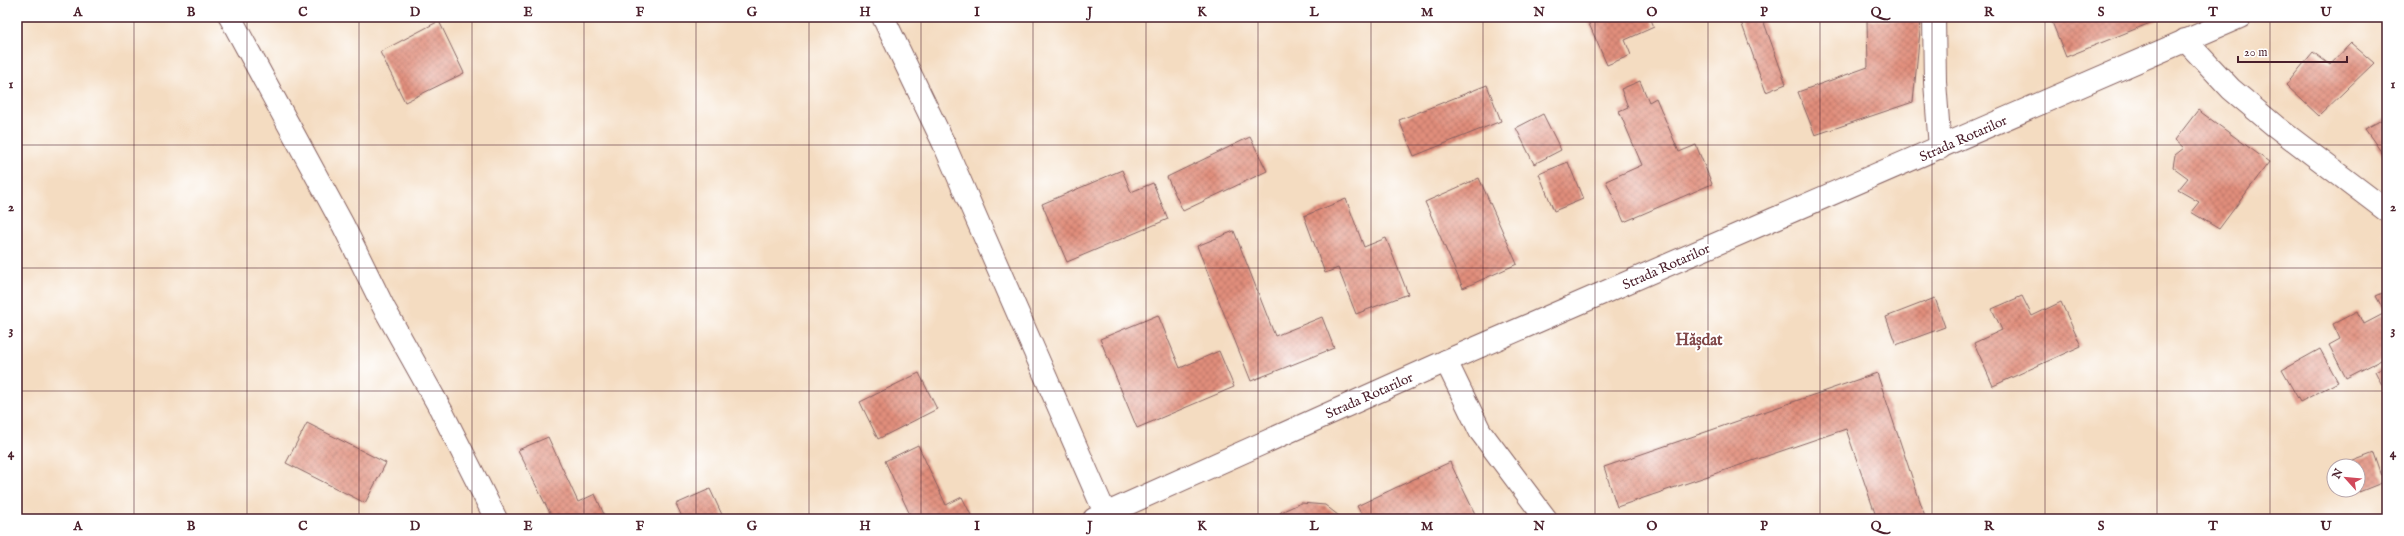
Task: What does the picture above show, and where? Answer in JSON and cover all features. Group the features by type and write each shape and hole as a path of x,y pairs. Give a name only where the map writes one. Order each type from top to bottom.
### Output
{"street":[{"path":"230,17 343,225 384,308 441,410 496,519"},
{"path":"883,17 950,158 1100,516"},
{"path":"1934,17 1935,82 1940,148"},
{"name":"Strada Rotarilor","path":"1100,516 1446,361 2240,17"},
{"path":"2185,40 2231,89 2275,126 2387,211"},
{"path":"1446,361 1480,431 1546,519"}],"building":[{"path":"1586,17 1650,17 1654,27 1625,40 1631,55 1607,65"},
{"path":"1746,17 1762,17 1786,84 1766,92 1740,19"},
{"path":"2050,17 2165,17 2066,57"},
{"path":"1867,20 1921,21 1913,102 1815,135 1798,92 1868,67"},
{"path":"439,21 464,73 405,102 380,52"},
{"path":"2351,43 2374,63 2319,116 2286,85 2313,52 2330,65"},
{"path":"1640,81 1649,102 1656,98 1679,152 1696,145 1712,184 1624,222 1606,181 1642,165 1619,111 1628,107 1621,89"},
{"path":"1487,85 1501,121 1414,156 1399,120"},
{"path":"2198,110 2269,162 2219,229 2191,212 2199,202 2178,190 2188,178 2173,167 2175,155 2184,148 2175,140"},
{"path":"1543,114 1561,150 1534,164 1516,128"},
{"path":"2387,117 2387,160 2365,129"},
{"path":"1250,137 1267,171 1183,211 1167,177"},
{"path":"1568,162 1583,199 1554,211 1539,174"},
{"path":"1122,170 1131,192 1153,183 1168,219 1067,262 1042,204"},
{"path":"1479,178 1517,264 1463,288 1425,202"},
{"path":"1346,199 1364,247 1386,238 1408,294 1356,314 1338,268 1325,273 1304,216"},
{"path":"1234,231 1275,336 1322,317 1334,348 1251,381 1197,246"},
{"path":"2387,291 2387,357 2346,378 2329,345 2340,339 2333,324 2358,311 2364,324 2385,313 2376,296"},
{"path":"2022,296 2032,316 2061,302 2081,346 1993,386 1974,343 2002,330 1992,309"},
{"path":"1935,298 1945,327 1896,345 1886,317"},
{"path":"1158,315 1180,368 1219,351 1234,387 1137,428 1100,339"},
{"path":"2320,349 2338,382 2300,402 2282,370"},
{"path":"2387,365 2387,395 2375,371"},
{"path":"919,373 937,409 878,439 860,402"},
{"path":"1877,373 1926,519 1877,519 1846,429 1617,507 1604,467"},
{"path":"307,423 386,463 365,503 286,463"},
{"path":"548,437 578,502 595,494 606,519 553,519 518,450"},
{"path":"918,445 946,505 962,497 973,519 912,519 885,461"},
{"path":"2374,453 2384,482 2366,489 2366,458 2361,458"},
{"path":"1450,462 1477,518 1364,519 1357,506"},
{"path":"710,489 724,519 683,519 676,504"},
{"path":"1301,503 1325,505 1343,519 1276,519 1281,512"}],"district":[{"name":"Hășdat","path":"1699,339"}]}
